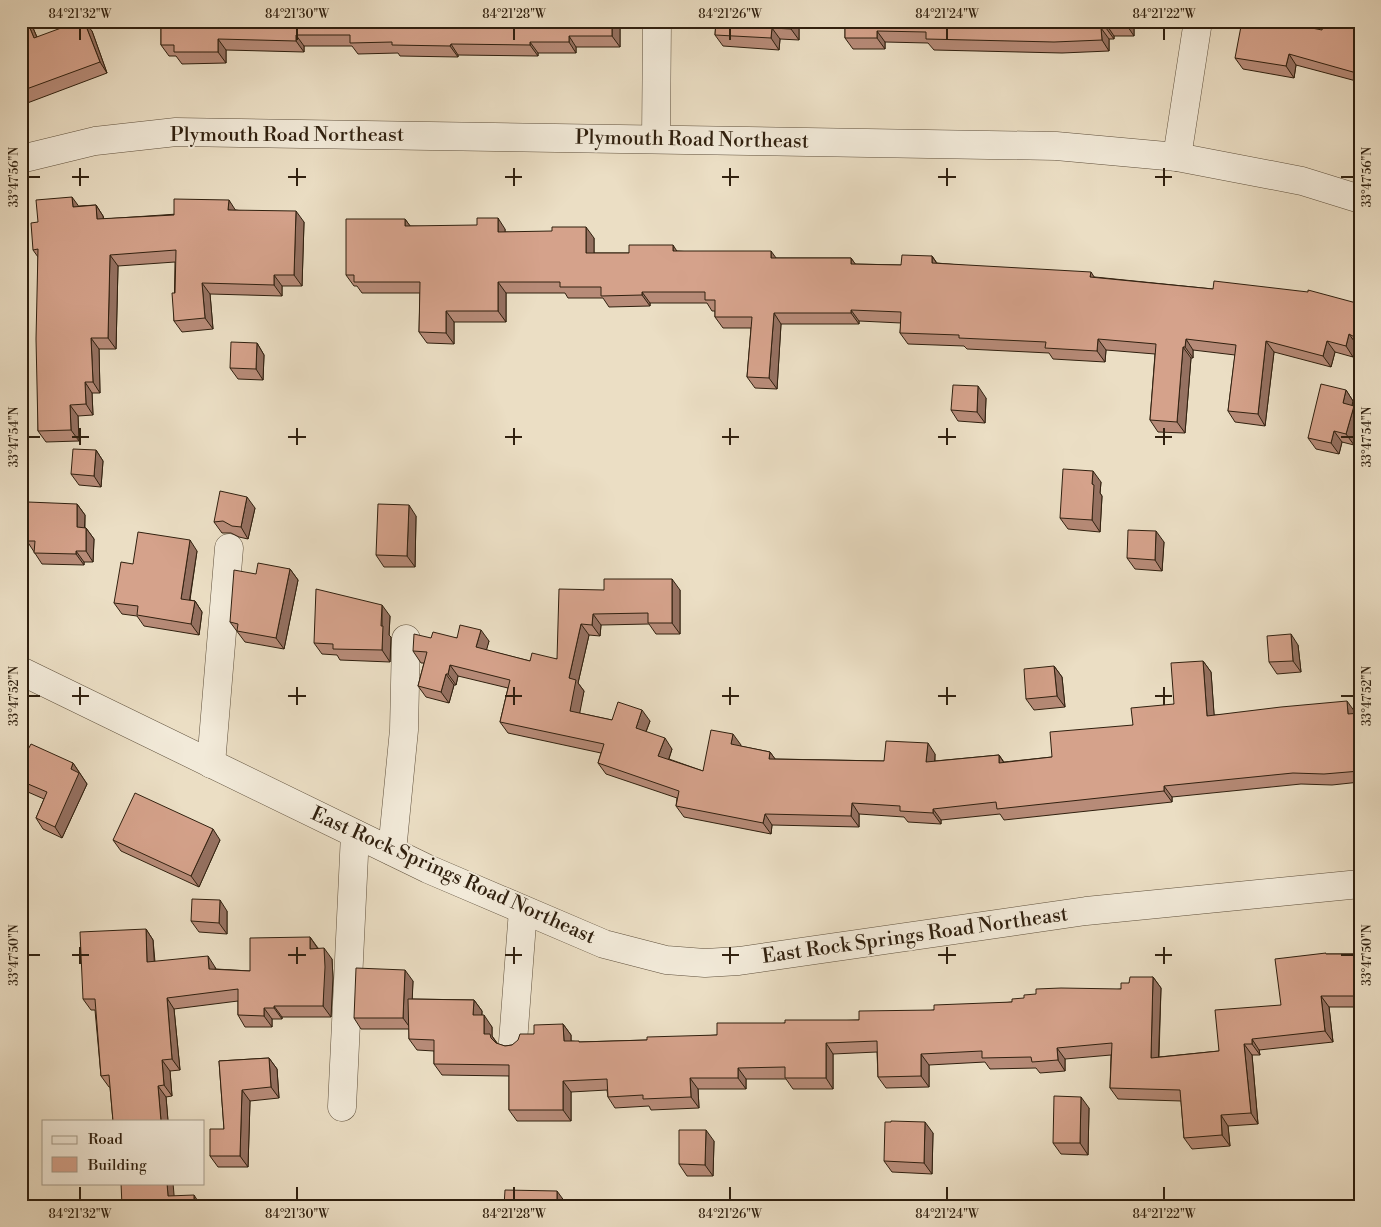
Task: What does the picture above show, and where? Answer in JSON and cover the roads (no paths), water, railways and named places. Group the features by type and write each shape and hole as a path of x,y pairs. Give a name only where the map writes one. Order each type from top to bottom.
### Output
{"street":[{"path":"656,139 657,21"},
{"path":"1177,156 1198,21"},
{"name":"Plymouth Road Northeast","path":"21,159 95,141 176,132 1056,146 1177,156 1302,181 1360,199"},
{"path":"211,764 229,548"},
{"path":"392,852 404,730 406,639"},
{"name":"East Rock Springs Road Northeast","path":"21,671 428,869 604,944 666,960 705,963 739,961 1086,911 1360,884"},
{"path":"342,1107 355,834"},
{"path":"513,1042 523,910"}]}
